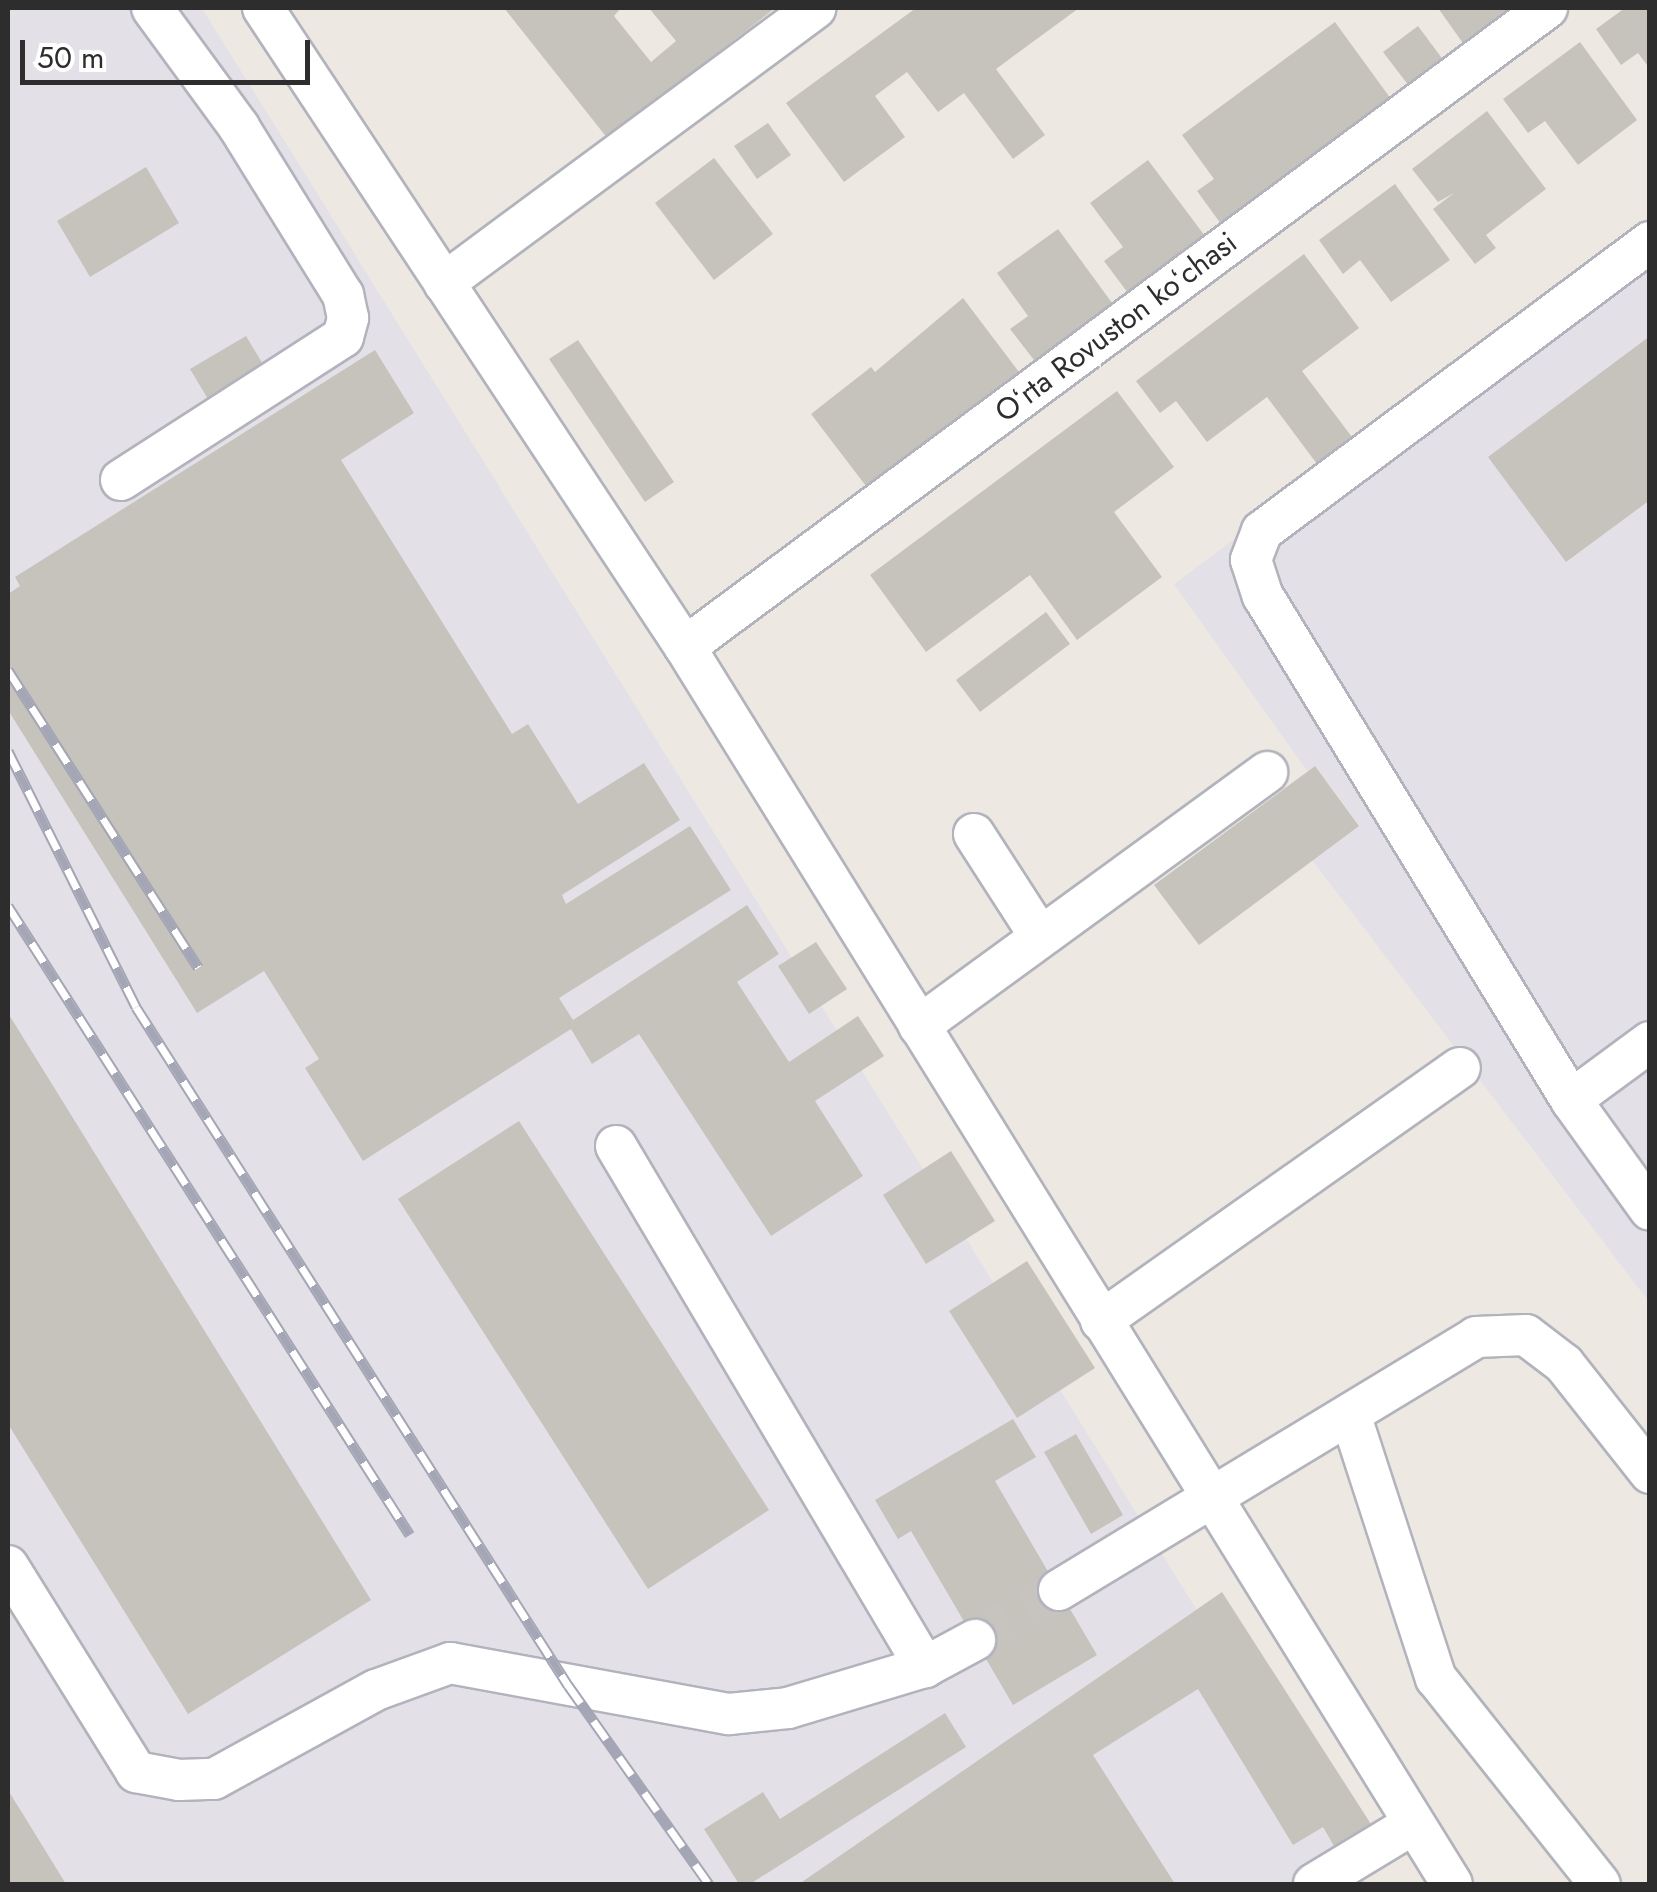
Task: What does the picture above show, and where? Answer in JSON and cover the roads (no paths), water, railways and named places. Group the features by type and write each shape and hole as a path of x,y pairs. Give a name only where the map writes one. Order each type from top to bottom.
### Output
{"street":[{"path":"121,480 343,337 348,318 343,295 239,127 152,8"},
{"path":"263,8 685,647 899,1017 1214,1496 1452,1884"},
{"path":"444,283 814,8"},
{"name":"Oʻrta Rovuston koʻchasi","path":"685,647 1548,8"},
{"path":"1650,242 1262,531 1251,560 1262,596 1571,1100 1650,1210"},
{"path":"899,1017 1039,935 1267,772"},
{"path":"974,834 1039,935"},
{"path":"1571,1100 1650,1042"},
{"path":"1101,1321 1460,1068"},
{"path":"616,1146 925,1668"},
{"path":"1059,1590 1476,1337 1526,1335 1564,1364 1650,1473"},
{"path":"1350,1414 1436,1678 1600,1884"},
{"path":"8,1566 136,1772 179,1780 214,1779 376,1690 450,1662 729,1714 788,1708 925,1668 975,1640"},
{"path":"1314,1884 1413,1824"}],"tunnel":[{"path":"975,1640 1059,1590"}],"railway":[{"path":"8,670 198,967"},
{"path":"8,751 136,1007 568,1685 709,1884"},
{"path":"8,906 410,1535"}]}
